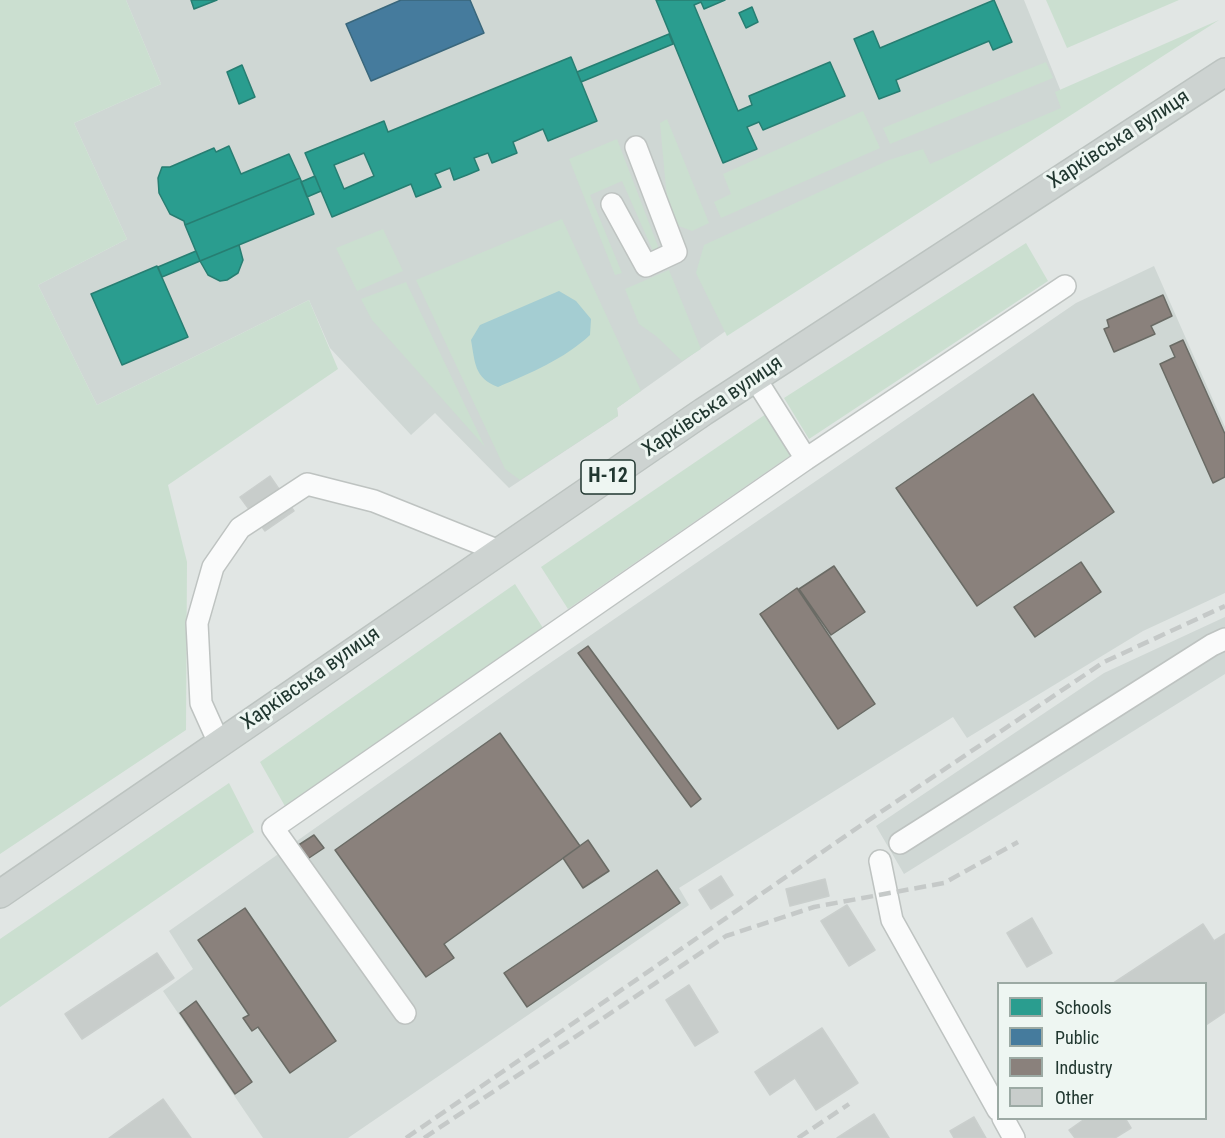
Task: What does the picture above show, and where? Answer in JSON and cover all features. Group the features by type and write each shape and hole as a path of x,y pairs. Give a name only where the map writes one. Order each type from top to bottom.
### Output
{"main road":[{"name":"Харківська вулиця","path":"0,894 219,742 755,378 1225,72"}],"street":[{"path":"612,204 646,266 676,252 636,147"},
{"path":"405,1013 273,828 806,459 1065,286"},
{"path":"755,378 806,459"},
{"path":"219,742 201,703 198,623 213,567 240,528 307,484 374,501 500,551"},
{"path":"900,843 1212,645 1225,639"},
{"path":"880,861 892,920 997,1106"},
{"path":"1005,1120 1014,1138"}],"shaded area":[{"path":"126,0 1024,0 1070,114 761,306 617,408 618,416 509,488 435,413 411,435 330,348 309,300 97,405 38,285 127,239 74,123 161,84"},
{"path":"1154,266 1225,427 1225,593 1143,631 967,738 953,717 679,888 689,905 348,1138 263,1138 163,991 193,969 169,931 534,674 1076,303"},
{"path":"1225,617 1225,674 904,874 876,826 1104,673"}],"green space":[{"path":"0,0 126,0 161,84 74,123 127,239 38,285 97,405 309,300 338,369 168,485 187,562 186,730 0,854"},
{"path":"1046,0 1179,0 1067,48"},
{"path":"1219,20 727,336 696,273 704,245 889,160 923,149 930,164 1061,108 1055,92"},
{"path":"1046,62 1053,78 890,144 883,128"},
{"path":"863,111 880,148 721,218 714,202 731,194 723,174"},
{"path":"667,119 709,223 692,231 679,226 668,210 660,123"},
{"path":"617,139 662,257 653,251 622,181 590,195 622,273 615,275 569,159"},
{"path":"562,219 641,391 617,408 618,416 520,480 505,469 416,280"},
{"path":"383,229 403,271 357,291 336,248"},
{"path":"1026,243 1048,281 809,439 784,398"},
{"path":"669,270 701,349 682,361 656,336 639,324 625,289"},
{"path":"406,282 485,447 372,320 361,299"},
{"path":"766,414 791,455 568,609 541,567"},
{"path":"515,584 543,628 286,808 260,762"},
{"path":"229,783 254,832 0,1007 0,939"}],"water":[{"path":"559,291 576,301 591,319 590,335 580,344 535,371 498,387 484,379 477,368 471,340 480,325"}],"building: Schools":[{"path":"191,0 217,0 194,9"},
{"path":"656,0 725,0 704,9 701,2 694,5 738,111 752,105 749,96 830,62 845,96 763,130 759,122 747,127 757,149 723,163"},
{"path":"994,0 1012,42 993,50 989,41 896,80 900,91 879,99 854,39 873,31 880,48"},
{"path":"752,7 758,22 746,28 739,13"},
{"path":"669,34 673,44 581,82 577,72"},
{"path":"571,57 597,121 548,141 543,129 513,142 517,153 492,163 488,153 474,158 479,170 467,175 454,180 450,168 435,174 441,187 416,197 411,184 332,217 305,153 384,121 388,132","holes":["364,153 374,176 344,189 334,165"]},
{"path":"242,65 255,97 239,104 227,72"},
{"path":"229,146 241,174 289,154 300,178 185,225 184,221 170,214 159,193 158,178 162,167 170,167 214,148 216,152"},
{"path":"315,176 321,191 307,197 301,182"},
{"path":"300,178 314,214 200,261 185,225"},
{"path":"239,245 243,260 238,273 227,280 220,281 208,275 200,261"},
{"path":"196,251 200,261 162,277 158,267"},
{"path":"157,266 188,337 122,365 91,294"}],"building: Public":[{"path":"401,0 470,0 484,33 371,81 346,24"}],"building: Industry":[{"path":"1163,295 1172,316 1151,326 1155,334 1114,352 1104,329 1109,327 1107,320"},
{"path":"1183,340 1225,434 1225,477 1213,483 1160,364 1175,357 1170,346"},
{"path":"1033,394 1114,512 977,606 896,488"},
{"path":"1081,562 1101,592 1035,637 1014,607"},
{"path":"834,566 865,612 831,635 799,589"},
{"path":"797,588 875,704 838,729 760,614"},
{"path":"588,646 701,799 691,807 578,653"},
{"path":"500,733 580,846 444,944 454,958 426,977 335,850"},
{"path":"314,835 324,848 306,860 297,846"},
{"path":"588,840 609,871 583,888 563,858"},
{"path":"657,870 680,903 527,1007 504,973"},
{"path":"245,908 336,1041 290,1073 258,1027 252,1031 243,1018 249,1015 198,940"},
{"path":"196,1001 252,1082 235,1094 180,1013"}],"building: Other":[{"path":"270,476 294,511 265,531 240,497"},
{"path":"721,876 733,895 711,909 699,890"},
{"path":"825,879 829,896 790,906 786,889"},
{"path":"847,905 875,950 849,966 821,921"},
{"path":"1032,918 1052,953 1027,967 1007,933"},
{"path":"1203,924 1214,941 1225,934 1225,1012 1207,1024 1207,982 1115,982"},
{"path":"157,953 174,978 82,1039 65,1014"},
{"path":"689,985 718,1032 695,1046 666,1000"},
{"path":"822,1028 858,1083 816,1110 795,1078 770,1095 755,1072"},
{"path":"163,1099 191,1138 109,1138"},
{"path":"874,1114 889,1138 837,1138"},
{"path":"974,1117 986,1138 954,1138 950,1131"},
{"path":"1083,1120 1126,1120 1131,1128 1115,1138 1075,1138 1069,1130"}],"railway":[{"path":"406,1138 860,826 1104,662 1225,606"},
{"path":"424,1138 726,936 814,907 944,883 1018,842"},
{"path":"798,1138 849,1104"}]}
